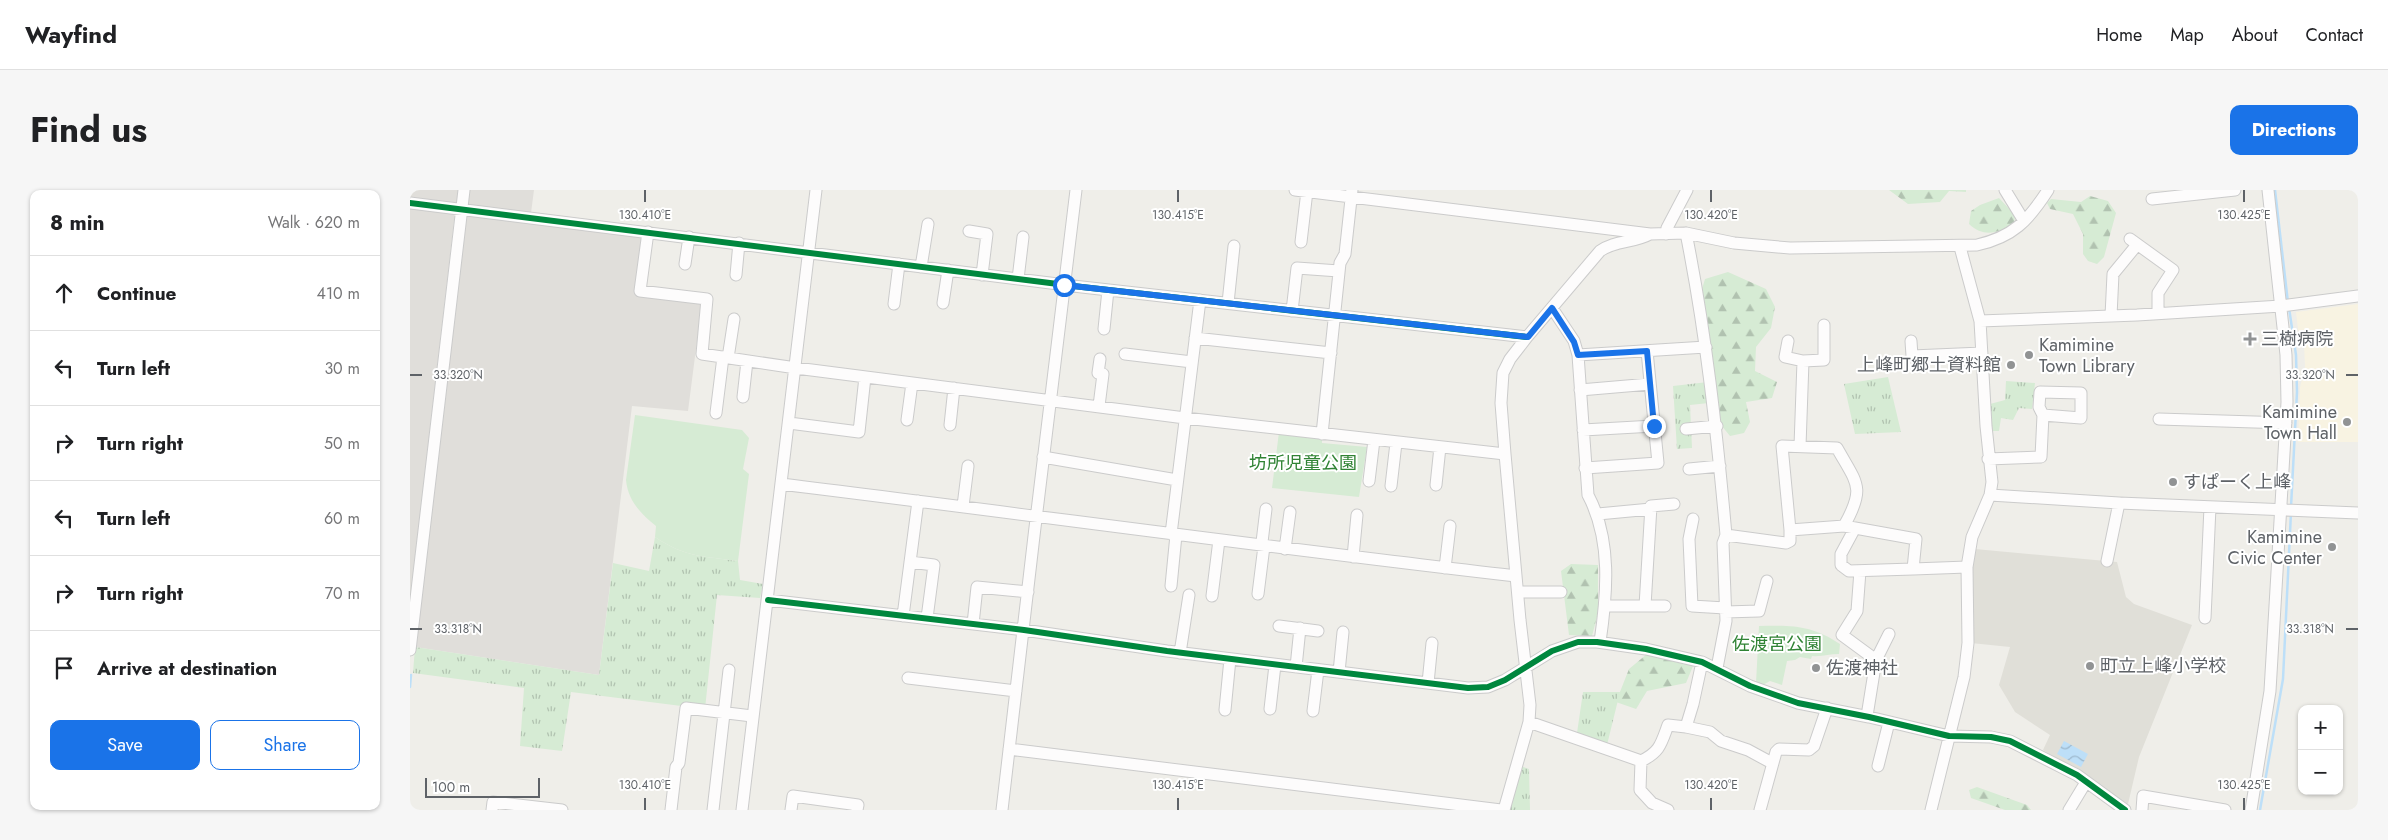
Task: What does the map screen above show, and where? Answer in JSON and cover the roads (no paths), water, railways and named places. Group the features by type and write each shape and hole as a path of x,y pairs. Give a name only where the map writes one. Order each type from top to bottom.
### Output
{"street":[{"path":"410,650 464,190"},
{"path":"742,810 816,190"},
{"path":"1002,810 1049,399 1076,190"},
{"path":"1666,234 1667,228 1687,190"},
{"path":"2005,190 2024,221"},
{"path":"1301,242 1307,191 1351,193 1650,234 1686,233 1734,243 1790,248 1960,247 1996,241 2013,232 2048,190"},
{"path":"2152,199 2235,190"},
{"path":"2252,810 2270,691 2287,510 2286,355 2268,190"},
{"path":"1322,434 1339,271 1340,263 1345,254 1351,193"},
{"path":"410,202 1064,285 1528,337"},
{"path":"921,267 928,224"},
{"path":"969,231 987,234 982,275"},
{"path":"648,232 640,291 707,299 702,354 796,368 1049,399 1185,418 1505,454"},
{"path":"1686,233 1706,346 1717,426 1726,535 1723,543 1725,610 1717,668"},
{"path":"1009,749 1502,810 1529,722 1530,705 1505,454 1501,403 1503,373 1510,359 1600,251 1608,245 1642,239 1650,234"},
{"path":"685,264 689,237"},
{"path":"1018,279 1022,237"},
{"path":"2111,316 2113,274 2133,242 2173,270 2158,294 2158,313"},
{"path":"736,274 739,243"},
{"path":"1228,304 1234,246"},
{"path":"1931,810 1964,678 1968,643 1967,567 1972,537 1990,495 1992,482 1988,459 1980,321 1960,247"},
{"path":"894,304 899,264"},
{"path":"1292,311 1296,268 1339,271"},
{"path":"943,303 948,270"},
{"path":"1104,329 1108,290"},
{"path":"1980,321 2111,316 2281,306 2358,296"},
{"path":"1171,586 1177,480 1200,300"},
{"path":"1552,308 1574,342 1578,355 1588,495 1598,514 1603,538 1605,606 1600,642"},
{"path":"716,413 734,319"},
{"path":"1788,341 1785,356 1803,361 1824,360 1824,325"},
{"path":"1195,338 1331,353"},
{"path":"1911,341 1912,356 1982,353"},
{"path":"1578,355 1706,346"},
{"path":"1585,468 1658,463 1647,351"},
{"path":"1125,354 1192,362"},
{"path":"1099,406 1103,374 1098,374 1100,359"},
{"path":"743,398 747,361"},
{"path":"1800,446 1803,361"},
{"path":"789,424 859,432 865,377"},
{"path":"907,420 912,383"},
{"path":"1580,390 1650,384"},
{"path":"950,425 954,388"},
{"path":"1988,459 2041,457 2044,415"},
{"path":"2159,419 2286,424"},
{"path":"1583,430 1654,426"},
{"path":"1686,428 1717,426"},
{"path":"1369,481 1374,440"},
{"path":"1391,486 1396,443"},
{"path":"1726,535 1786,543 1790,540 1782,446 1837,448 1858,486 1855,506 1841,554 1841,565 1849,571 1967,567"},
{"path":"1436,485 1440,447"},
{"path":"1043,457 1177,480"},
{"path":"963,506 968,466"},
{"path":"1689,469 1720,466"},
{"path":"781,484 1036,515 1285,549 1516,576"},
{"path":"1990,495 2118,503 2358,513"},
{"path":"903,616 918,501"},
{"path":"2107,561 2118,503"},
{"path":"1645,606 1651,506 1674,504"},
{"path":"2205,618 2210,507"},
{"path":"1258,594 1266,510"},
{"path":"1598,514 1651,510"},
{"path":"1285,549 1290,512"},
{"path":"1353,557 1357,515"},
{"path":"1693,519 1689,538 1692,606 1725,610 1760,611 1767,581"},
{"path":"1445,568 1450,526"},
{"path":"1790,530 1849,527 1916,539 1913,569"},
{"path":"1212,596 1219,540"},
{"path":"910,562 934,565 927,618"},
{"path":"1860,571 1857,611 1842,635 1876,660"},
{"path":"973,624 977,586 1028,592"},
{"path":"1518,592 1561,592"},
{"path":"1180,653 1189,595"},
{"path":"768,600 1024,630 1180,653 1468,688 1488,687 1504,680 1552,650 1578,642 1600,642 1646,649 1702,662 1750,686 1798,703 1867,716 1949,736 1991,737 2010,741 2086,782 2120,808"},
{"path":"1605,606 1665,606"},
{"path":"1278,626 1318,631"},
{"path":"1296,667 1300,628"},
{"path":"1338,672 1343,632"},
{"path":"1867,716 1876,660 1889,634"},
{"path":"1428,683 1432,643"},
{"path":"1225,710 1230,659"},
{"path":"1686,727 1702,662"},
{"path":"1270,710 1275,664"},
{"path":"713,810 730,670"},
{"path":"1313,711 1318,670"},
{"path":"908,678 1016,691"},
{"path":"671,810 686,708 752,716"},
{"path":"1760,810 1776,752 1779,749 1809,750 1814,746 1827,708"},
{"path":"1529,722 1641,761 1654,755 1660,747 1668,726 1686,727 1710,732 1721,741 1748,750 1772,763"},
{"path":"1878,766 1889,722"},
{"path":"1641,761 1640,790 1652,803 1668,810"},
{"path":"2069,810 2086,782"},
{"path":"791,810 793,796 858,805 857,810"},
{"path":"2142,810 2143,796 2225,810"},
{"path":"492,810 493,802 562,810"}],"water":[{"path":"2064,741 2088,754 2081,767 2057,754"}],"waterway":[{"path":"2275,190 2288,303"},
{"path":"2289,308 2296,355 2297,392 2291,507"},
{"path":"2260,810 2283,679 2291,512"},
{"path":"410,687 411,675"}],"place":[{"name":"三樹病院","path":"2250,339"},
{"name":"Kamimine Town Library","path":"2029,355"},
{"name":"上峰町郷土資料館","path":"2011,365"},
{"name":"Kamimine Town Hall","path":"2347,422"},
{"name":"すぱーく上峰","path":"2173,482"},
{"name":"Kamimine Civic Center","path":"2332,547"},
{"name":"町立上峰小学校","path":"2090,666"},
{"name":"佐渡神社","path":"1816,668"}],"park label":[{"name":"坊所児童公園","path":"1303,463"},
{"name":"佐渡宮公園","path":"1777,644"}]}
